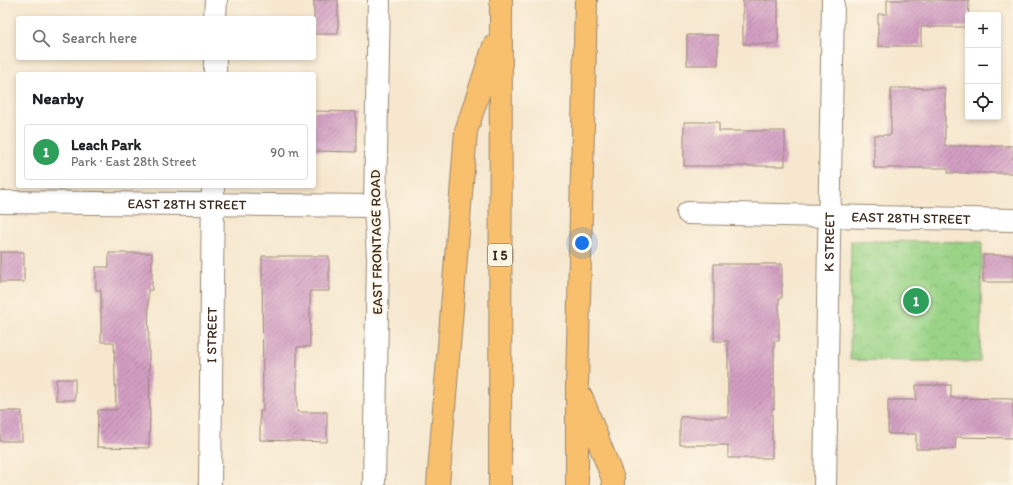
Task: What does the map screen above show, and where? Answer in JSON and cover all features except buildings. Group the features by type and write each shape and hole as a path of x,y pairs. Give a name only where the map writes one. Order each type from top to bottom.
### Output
{"highway":[{"name":"I 5","path":"500,485 501,0"},
{"path":"577,485 577,386 586,0"},
{"path":"438,485 466,131 500,26"},
{"path":"577,386 613,479 613,485"}],"street":[{"path":"215,16 216,0"},
{"name":"EAST FRONTAGE ROAD","path":"374,485 378,258 374,206 379,0"},
{"name":"K STREET","path":"825,485 833,0"},
{"path":"215,60 215,72"},
{"name":"EAST 28TH STREET","path":"0,202 213,195 374,206"},
{"name":"I STREET","path":"210,485 213,195"},
{"name":"EAST 28TH STREET","path":"688,213 1013,220"}],"green space":[{"path":"851,241 982,242 980,362 850,360"}],"place":[{"name":"Leach Park","path":"916,301"}]}
